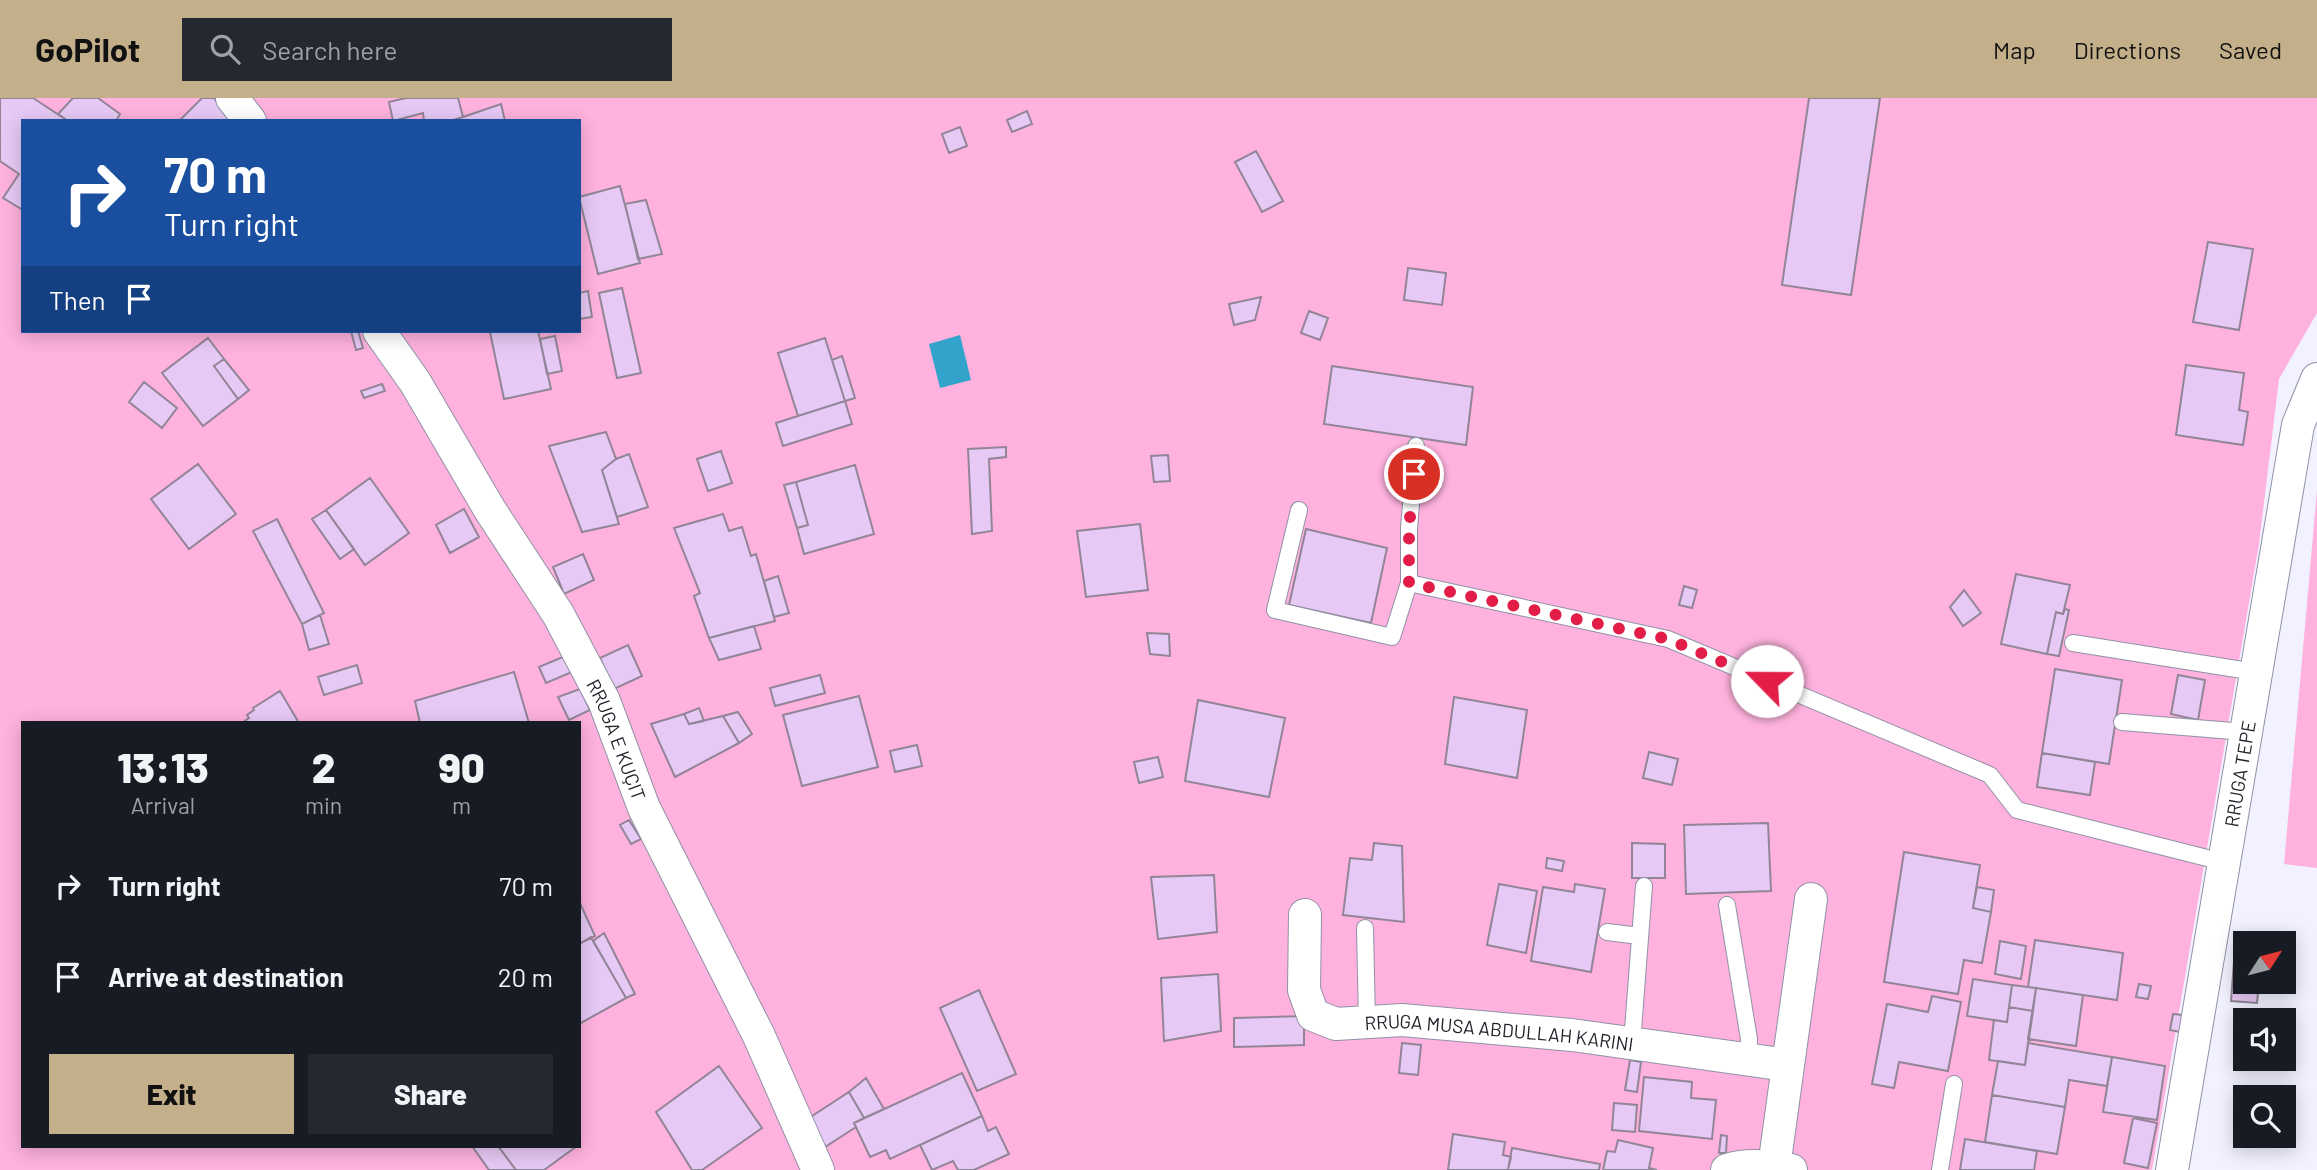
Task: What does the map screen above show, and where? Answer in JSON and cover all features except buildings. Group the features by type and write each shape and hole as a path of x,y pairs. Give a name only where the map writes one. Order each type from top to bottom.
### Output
{"street":[{"path":"232,98 248,119"},
{"name":"RRUGA E KUÇIT","path":"380,333 415,382 490,510 558,614 598,690 644,808 759,1036 818,1170"},
{"name":"RRUGA TEPE","path":"2172,1170 2276,542 2291,475 2298,425 2317,379"},
{"path":"1727,1170 1737,1166 1782,1169 1787,1065 1811,899"},
{"name":"RRUGA MUSA ABDULLAH KARINI","path":"1305,915 1304,990 1313,1015 1336,1024 1402,1020 1572,1035 1787,1065"}],"lane":[{"path":"1299,510 1275,610 1392,637 1409,583 1409,528 1416,446"},
{"path":"1409,583 1668,639 1990,775 2017,810 2223,862"},
{"path":"2074,643 2255,672"},
{"path":"2122,722 2245,732"},
{"path":"1632,1043 1644,886"},
{"path":"1727,905 1749,1039 1748,1060"},
{"path":"1365,928 1367,1022"},
{"path":"1607,932 1640,936"},
{"path":"1940,1170 1954,1084"}],"shaded area":[{"path":"0,98 2317,98 2317,313 2279,379 2259,544 2152,1170 0,1170"},
{"path":"2317,490 2317,868 2284,864"}],"water":[{"path":"960,335 971,380 940,388 929,344"}],"route":[{"path":"1414,474 1409,528 1409,583 1668,639 1767,681"}]}
